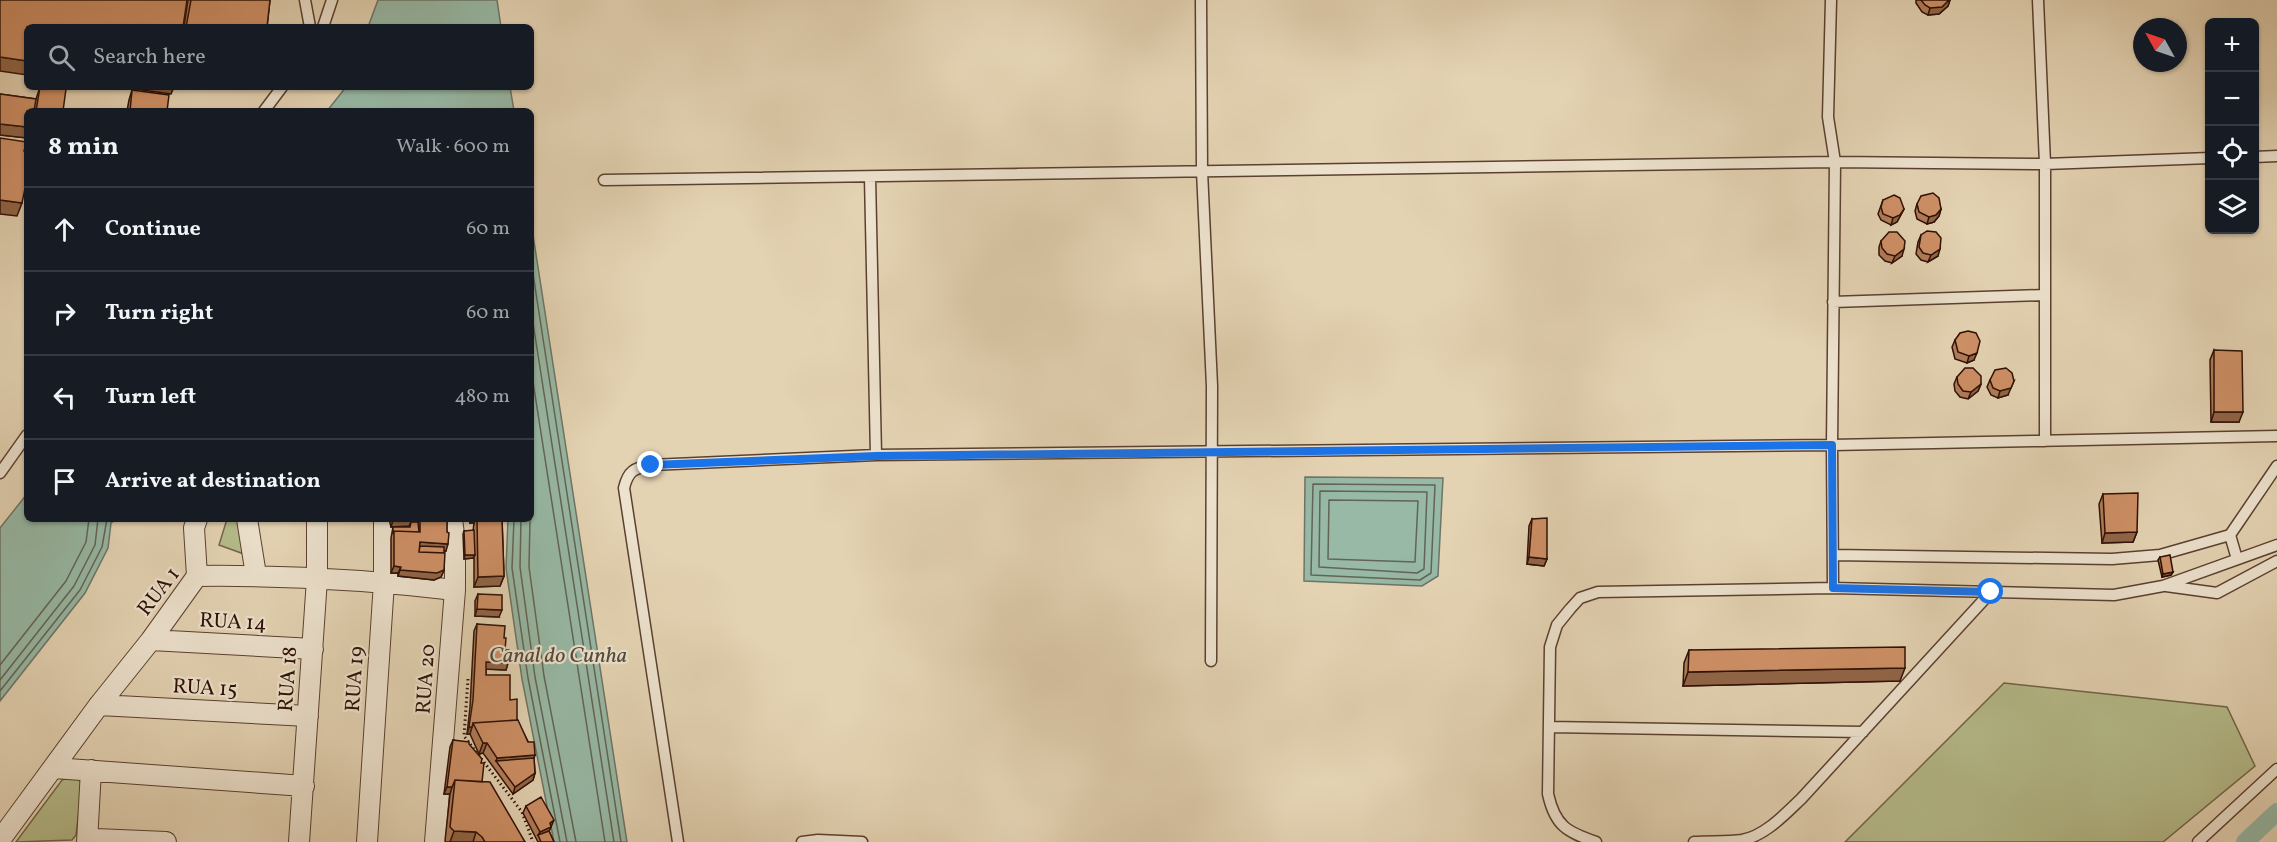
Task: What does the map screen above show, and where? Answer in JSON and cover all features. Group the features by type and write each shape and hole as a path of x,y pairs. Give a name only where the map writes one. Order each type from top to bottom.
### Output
{"street":[{"path":"196,522 194,528 197,576"},
{"path":"247,522 256,575"},
{"name":"RUA 18","path":"299,842 317,579 317,522"},
{"name":"RUA 19","path":"367,842 384,582 384,522"},
{"name":"RUA 20","path":"435,842 455,590 455,542 452,522"},
{"name":"RUA 1","path":"0,840 197,576 256,575 384,582 455,590"},
{"name":"RUA 14","path":"151,640 313,649"},
{"name":"RUA 15","path":"99,705 308,716"},
{"path":"54,768 304,786"},
{"path":"91,770 88,842 96,839 166,842"}],"lane":[{"path":"305,0 309,24"},
{"path":"324,24 332,0"},
{"path":"1201,0 1202,171 1212,386 1211,661"},
{"path":"1831,0 1828,117 1835,162 1833,588"},
{"path":"2038,0 2045,164 2045,441"},
{"path":"266,108 280,90"},
{"path":"2259,157 2277,156"},
{"path":"604,180 1835,162 2045,164 2205,158"},
{"path":"870,177 876,456"},
{"path":"1833,302 2045,295"},
{"path":"678,842 624,488 627,475 635,467 876,456 1832,445 2277,436"},
{"path":"0,473 24,439"},
{"path":"1833,555 2112,559 2160,555 2230,536 2277,466"},
{"path":"2230,536 2237,559"},
{"path":"1596,842 1568,838 1552,811 1550,802 1550,648 1557,626 1580,598 1598,592 1833,588 2115,594 2163,586 2277,545"},
{"path":"2163,586 2217,593 2277,561"},
{"path":"1694,842 1744,840 1760,833 1778,820 1801,799 1991,592"},
{"path":"1549,727 1863,732"},
{"path":"2198,842 2277,769"},
{"path":"802,842 818,840 862,842"}],"path":[{"path":"468,670 465,736 522,812 533,842"}],"shaded area":[{"path":"226,522 239,522 244,554 219,545"},
{"path":"2004,683 2227,707 2255,766 2163,842 1845,842"},
{"path":"71,776 79,778 82,786 76,835 72,840 16,842 62,780"}],"water":[{"path":"378,0 497,0 501,24 369,24"},
{"path":"344,90 510,90 514,108 329,108"},
{"name":"Canal do Cunha","path":"534,241 627,842 554,842 522,679 506,568 508,522 534,522"},
{"path":"1305,477 1443,478 1438,576 1422,586 1304,581"},
{"path":"24,498 24,522 112,522 108,548 85,593 0,701 0,528"}],"building":[{"path":"0,0 187,0 183,24 24,24 24,61 0,57"},
{"path":"191,0 270,0 267,24 187,24"},
{"path":"1921,0 1949,0 1942,7 1930,8"},
{"path":"40,90 66,90 63,108 36,108"},
{"path":"132,90 169,95 167,108 130,108"},
{"path":"0,94 36,99 34,108 24,108 24,127 0,124"},
{"path":"0,138 24,142 22,203 0,200"},
{"path":"1933,193 1939,198 1941,209 1936,215 1929,217 1919,212 1917,204 1921,196"},
{"path":"1894,195 1900,198 1904,209 1900,215 1893,218 1883,214 1881,207 1883,200"},
{"path":"1927,231 1936,232 1941,238 1940,249 1931,255 1923,253 1919,247 1921,235"},
{"path":"1889,232 1897,232 1905,241 1904,249 1895,256 1887,254 1882,248 1881,241"},
{"path":"1968,331 1976,333 1980,341 1977,353 1969,356 1958,352 1955,340 1960,333"},
{"path":"2214,350 2242,351 2243,412 2214,412"},
{"path":"1965,368 1973,368 1981,376 1981,384 1971,392 1963,391 1958,384 1957,377"},
{"path":"2006,368 2012,373 2014,381 2011,388 2000,391 1993,388 1990,380 1995,370"},
{"path":"2138,493 2137,532 2105,533 2103,494"},
{"path":"1547,518 1547,559 1529,557 1532,519"},
{"path":"411,522 418,522 419,532 394,531 393,534 393,527 410,527"},
{"path":"420,522 447,522 448,544 420,542 419,552 445,553 444,570 437,573 400,570 401,567 394,566 394,531 420,532"},
{"path":"477,522 502,522 504,576 478,577"},
{"path":"474,530 475,555 465,555 464,531"},
{"path":"420,546 444,547 444,553 419,552"},
{"path":"2170,555 2173,572 2163,574 2160,557"},
{"path":"478,594 502,595 502,610 477,609"},
{"path":"477,624 505,626 505,650 509,650 508,663 486,662 486,675 510,675 510,700 517,699 517,720 473,723 472,727 469,727 473,700"},
{"path":"1905,647 1905,668 1688,672 1689,650"},
{"path":"518,720 528,742 534,742 535,755 497,758 487,743 483,743 473,723"},
{"path":"453,740 469,742 482,759 481,763 484,763 482,782 455,780 452,787 447,787"},
{"path":"534,758 535,773 515,787 496,761"},
{"path":"455,780 490,782 525,842 485,842 476,832 454,831 450,827"},
{"path":"541,797 554,820 550,823 551,827 540,832 526,806"},
{"path":"549,831 554,842 541,842 538,835"}],"waterway":[{"path":"2245,842 2277,812"}],"route":[{"path":"651,465 876,456 1832,445 1833,588 1991,592"}]}
